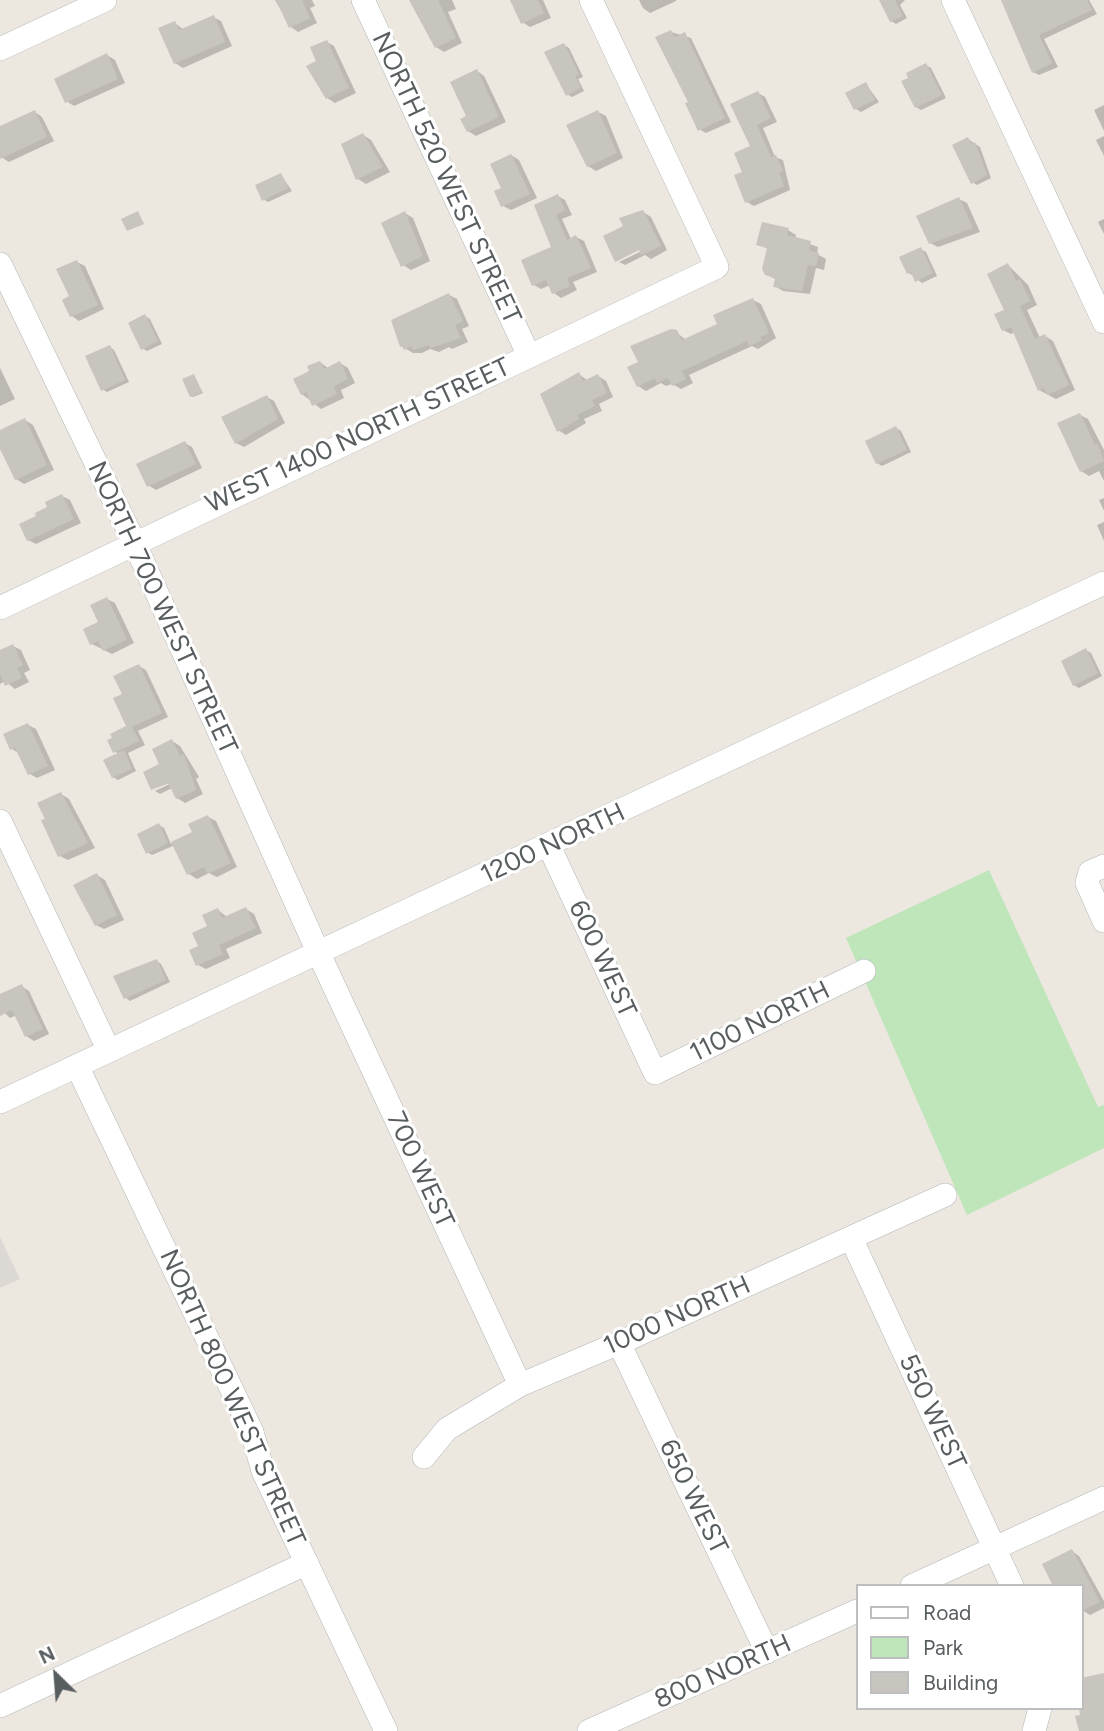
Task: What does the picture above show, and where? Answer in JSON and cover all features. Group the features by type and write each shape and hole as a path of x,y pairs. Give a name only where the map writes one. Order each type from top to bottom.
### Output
{"street":[{"path":"0,49 105,0"},
{"name":"NORTH 520 WEST STREET","path":"363,0 529,356"},
{"name":"WEST 1400 NORTH STREET","path":"0,608 717,267 591,0"},
{"path":"953,0 1104,322"},
{"name":"NORTH 700 WEST STREET","path":"0,264 134,542 320,954"},
{"name":"1200 NORTH","path":"0,1102 550,846 1104,583"},
{"path":"1,826 109,1051"},
{"name":"600 WEST","path":"550,846 655,1073"},
{"path":"1104,866 1090,872 1087,883 1104,921"},
{"name":"700 WEST","path":"320,954 520,1385"},
{"name":"1100 NORTH","path":"655,1073 864,971"},
{"name":"NORTH 800 WEST STREET","path":"77,1066 252,1432 263,1471 386,1731"},
{"name":"1000 NORTH","path":"424,1457 447,1429 520,1385 620,1343 945,1195"},
{"name":"550 WEST","path":"852,1238 1011,1584"},
{"name":"650 WEST","path":"620,1343 767,1652"},
{"path":"916,1584 1104,1498"},
{"path":"0,1706 307,1563"},
{"name":"800 NORTH","path":"589,1731 856,1611"},
{"path":"1034,1731 1039,1710"}],"shaded area":[{"path":"0,1237 20,1279 0,1288"}],"green space":[{"path":"989,870 1098,1107 1104,1105 1104,1148 967,1215 846,938"}],"building":[{"path":"276,0 302,0 310,18 289,28"},
{"path":"409,0 438,0 456,38 435,48"},
{"path":"510,0 538,0 544,13 521,24"},
{"path":"879,0 895,0 903,16 890,22"},
{"path":"1001,0 1087,0 1092,10 1039,35 1052,63 1032,73"},
{"path":"214,15 225,42 174,64 158,28 175,21 179,30"},
{"path":"671,30 674,37 685,32 725,118 698,131 685,103 688,102 655,37"},
{"path":"327,40 349,88 326,99 306,66 316,61 310,47"},
{"path":"564,43 579,74 575,76 581,88 566,96 544,52"},
{"path":"107,53 118,79 65,103 54,79"},
{"path":"926,63 942,95 915,108 901,81 908,78 906,73"},
{"path":"477,69 499,117 467,132 460,119 466,116 450,82"},
{"path":"866,82 875,100 854,110 845,93"},
{"path":"758,91 771,118 757,125 771,157 776,155 783,171 779,173 784,186 745,203 734,175 742,172 734,153 750,146 730,104"},
{"path":"35,110 47,137 0,159 0,126"},
{"path":"598,110 617,153 587,167 566,125"},
{"path":"363,133 383,167 356,180 341,144"},
{"path":"968,137 971,144 975,142 987,175 971,184 952,145"},
{"path":"511,154 530,194 501,207 494,191 501,188 490,164"},
{"path":"281,173 288,188 262,201 255,185"},
{"path":"558,194 565,210 556,215 567,240 576,235 591,268 567,278 570,286 552,294 546,280 532,286 521,260 551,247 534,205"},
{"path":"959,197 973,228 929,244 916,216"},
{"path":"643,210 661,246 641,255 639,250 615,262 603,236 623,226 619,218"},
{"path":"138,211 144,224 127,231 121,219"},
{"path":"405,211 423,256 401,267 381,223"},
{"path":"762,222 789,228 787,235 811,241 809,250 819,253 816,266 808,265 802,291 773,287 775,278 765,275 762,269 767,248 756,245"},
{"path":"921,247 933,273 915,282 911,272 907,274 899,257"},
{"path":"77,260 98,305 70,317 62,300 69,296 56,269"},
{"path":"1008,263 1016,281 1020,279 1030,301 1020,306 1035,339 1045,334 1069,385 1047,395 1044,388 1038,391 1011,327 1002,331 994,314 1004,310 987,274"},
{"path":"449,293 463,321 455,325 461,338 430,348 429,345 413,350 411,346 404,350 400,347 391,320"},
{"path":"753,298 769,333 760,337 762,340 749,346 747,341 682,371 686,379 672,386 668,378 657,383 655,378 637,387 627,367 638,362 630,346 671,329 677,330 682,340 717,324 713,315"},
{"path":"145,314 158,341 141,350 128,323"},
{"path":"110,345 125,380 101,391 85,356"},
{"path":"320,361 324,369 340,361 348,379 334,386 337,394 312,406 306,392 301,395 293,379 309,371 307,366"},
{"path":"579,372 583,381 598,374 607,393 592,400 595,406 577,415 579,419 557,432 540,394"},
{"path":"194,374 202,392 190,397 182,379"},
{"path":"267,395 278,419 235,444 221,417"},
{"path":"1080,413 1095,445 1098,444 1104,461 1080,472 1057,423"},
{"path":"25,418 47,465 15,480 0,449 0,430"},
{"path":"896,426 907,450 876,464 865,441"},
{"path":"185,441 196,464 147,487 136,464"},
{"path":"62,494 74,519 27,541 19,524 47,507 45,502"},
{"path":"107,597 127,639 103,651 98,641 90,645 83,629 98,622 90,605"},
{"path":"13,644 23,665 17,668 22,678 5,686 0,674 0,650"},
{"path":"1086,648 1098,673 1073,686 1061,661"},
{"path":"139,664 162,713 132,727 139,741 113,753 107,740 112,738 110,734 126,726 113,698 122,694 113,676"},
{"path":"28,723 48,766 28,775 15,748 10,750 3,734"},
{"path":"172,739 180,756 184,754 196,790 176,799 168,783 151,790 143,772 159,764 152,749"},
{"path":"124,750 132,769 112,778 103,760"},
{"path":"61,792 88,843 58,857 41,820 45,819 37,803"},
{"path":"208,815 231,863 207,874 204,867 187,875 171,842 192,832 188,824"},
{"path":"159,823 168,843 146,854 137,834"},
{"path":"97,873 117,915 95,926 73,885"},
{"path":"246,907 256,928 219,945 223,954 196,966 189,950 198,946 192,933 207,926 202,915 218,908 222,918"},
{"path":"157,959 166,980 124,999 113,976"},
{"path":"22,984 43,1029 25,1037 12,1010 0,1016 0,994"},
{"path":"1072,1549 1100,1602 1083,1610 1083,1584 1052,1584 1042,1564"},
{"path":"1104,1673 1104,1731 1079,1731 1075,1716 1080,1715 1079,1710 1083,1710 1083,1678"}]}
